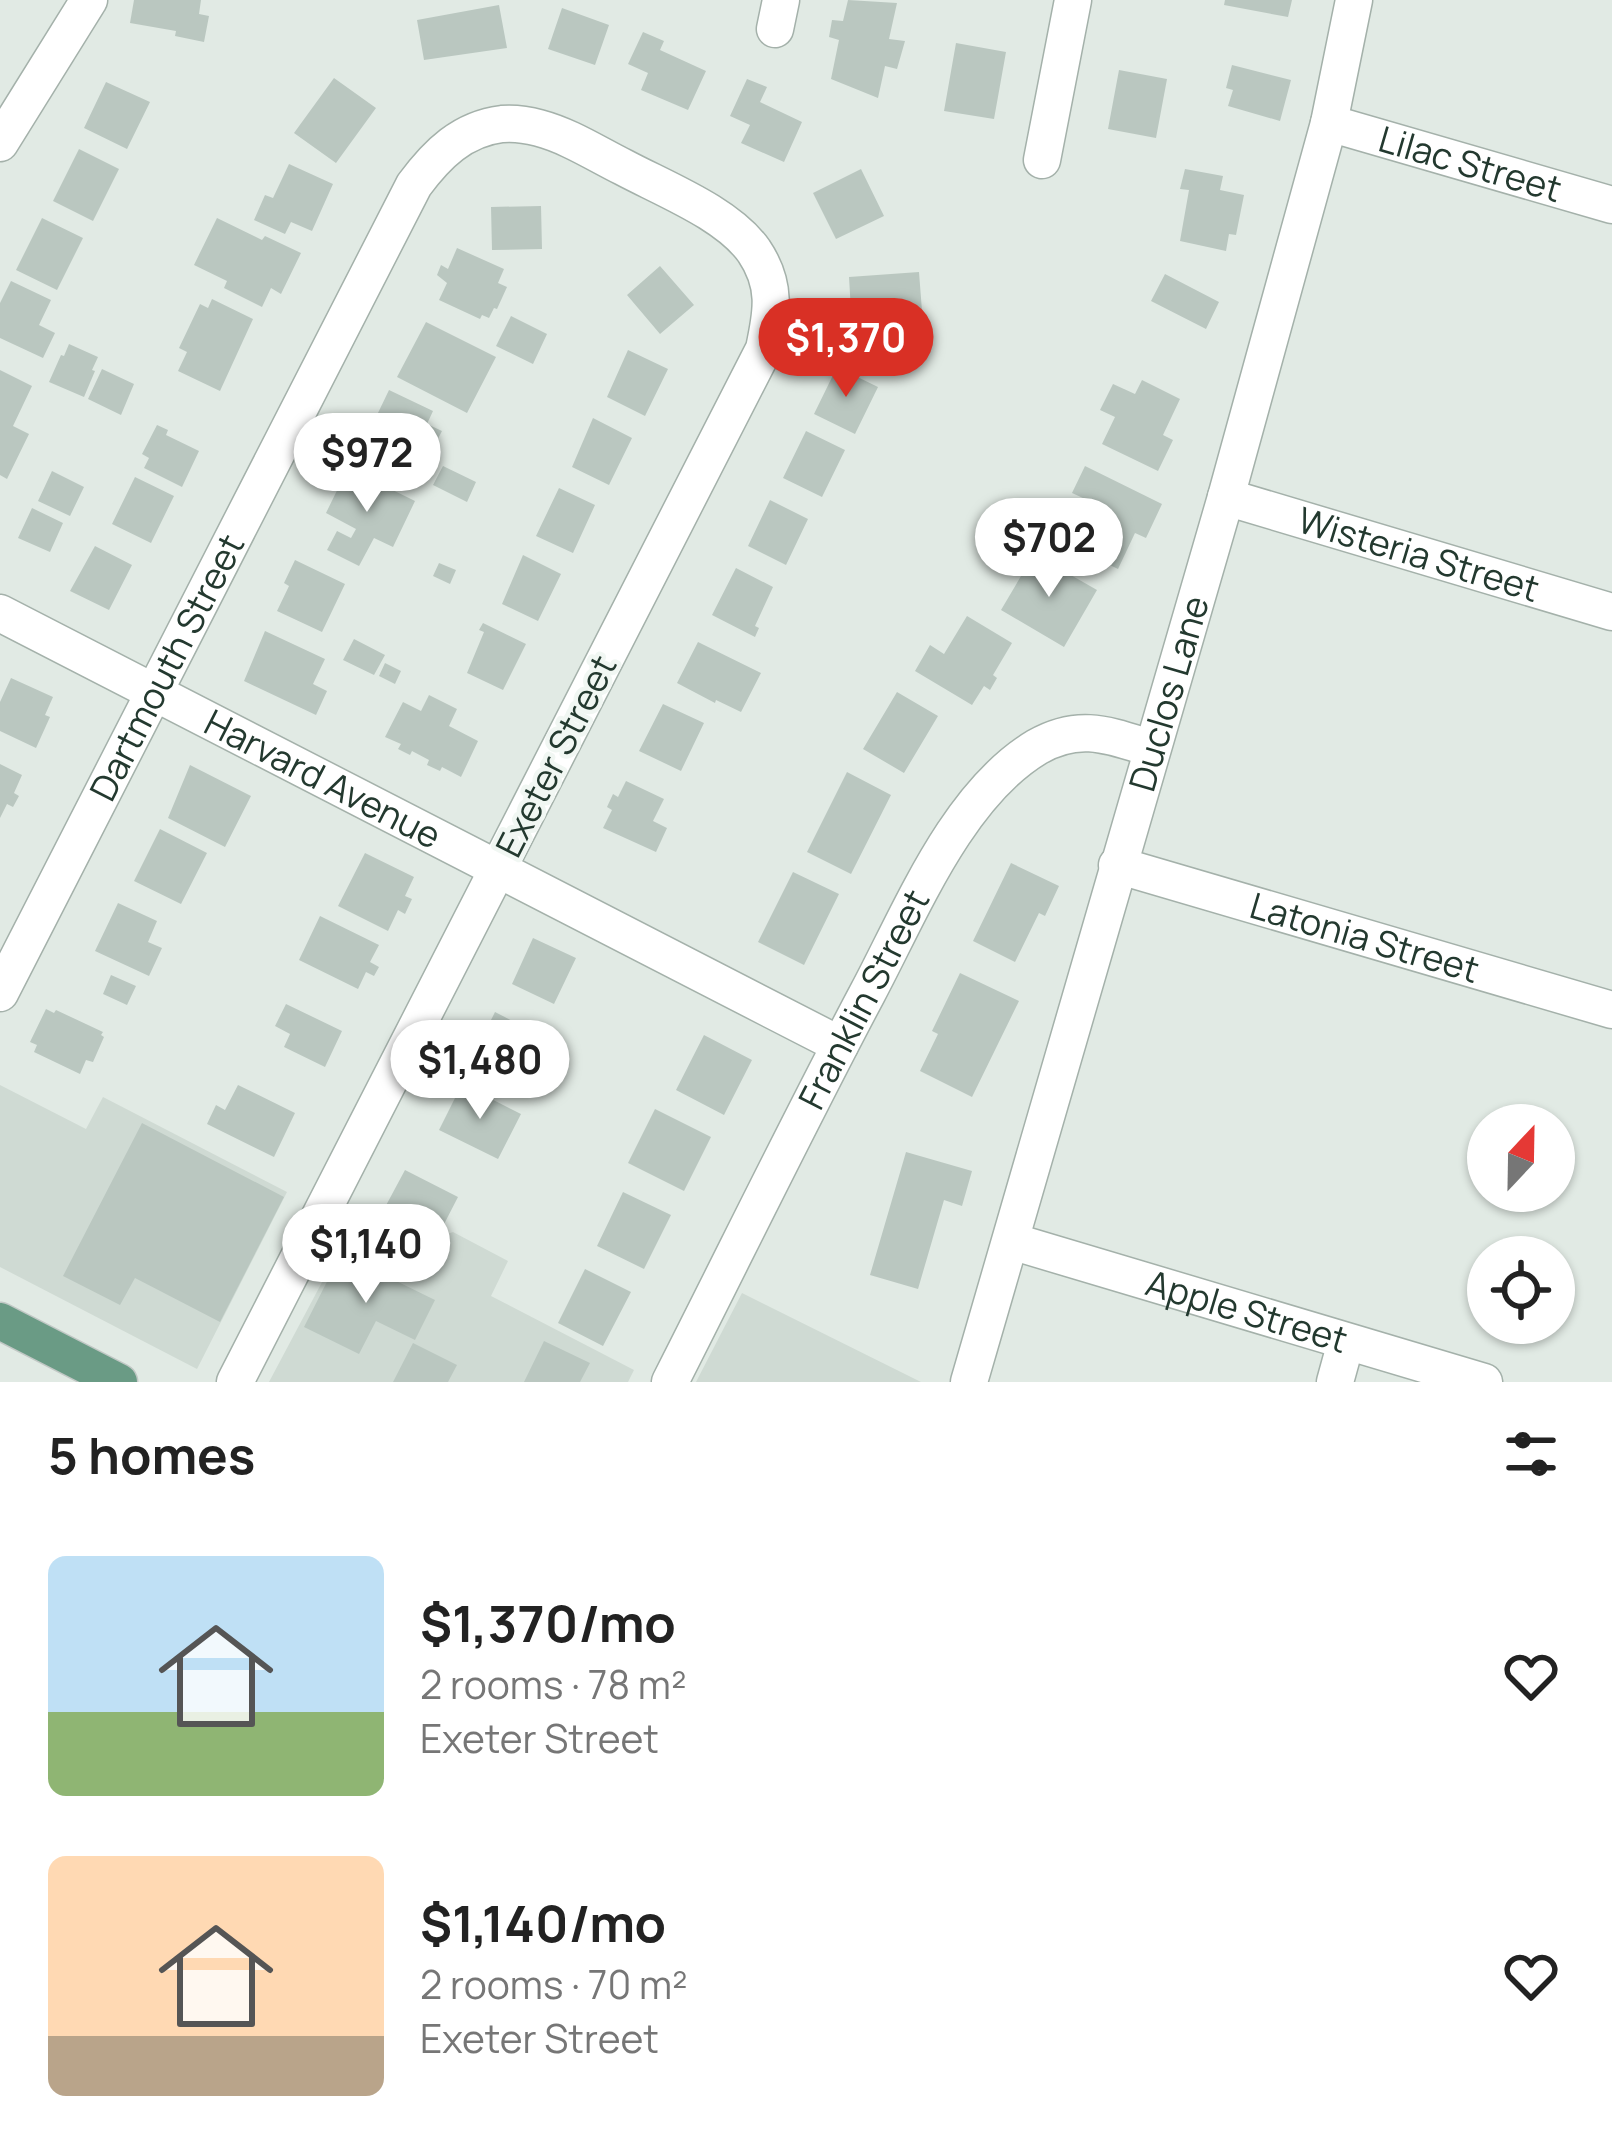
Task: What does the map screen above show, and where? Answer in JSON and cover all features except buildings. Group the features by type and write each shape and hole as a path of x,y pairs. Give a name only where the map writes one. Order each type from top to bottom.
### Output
{"main road":[{"path":"0,1321 100,1378"}],"street":[{"path":"0,143 89,0"},
{"path":"1042,160 1073,0"},
{"name":"Duclos Lane","path":"969,1382 1226,497 1329,123 1354,0"},
{"name":"Lilac Street","path":"1329,123 1612,205"},
{"name":"Dartmouth Street","path":"0,993 414,184 432,160 457,139 481,128 507,124 562,135 634,173"},
{"name":"Exeter Street","path":"236,1382 764,349 773,309 757,255 716,216 634,173"},
{"name":"Wisteria Street","path":"1226,497 1612,612"},
{"name":"Harvard Avenue","path":"0,613 840,1045"},
{"name":"Franklin Street","path":"670,1382 952,833 1006,770 1039,746 1071,732 1100,733 1150,748"},
{"name":"Latonia Street","path":"1117,865 1612,1010"},
{"name":"Apple Street","path":"1011,1240 1484,1382"},
{"path":"1335,1382 1346,1342"}],"shaded area":[{"path":"0,1085 86,1129 103,1097 287,1192 197,1369 0,1267"},
{"path":"363,1205 432,1240 453,1232 508,1261 491,1296 634,1370 628,1382 269,1382"},
{"path":"742,1293 921,1382 696,1382"}]}
